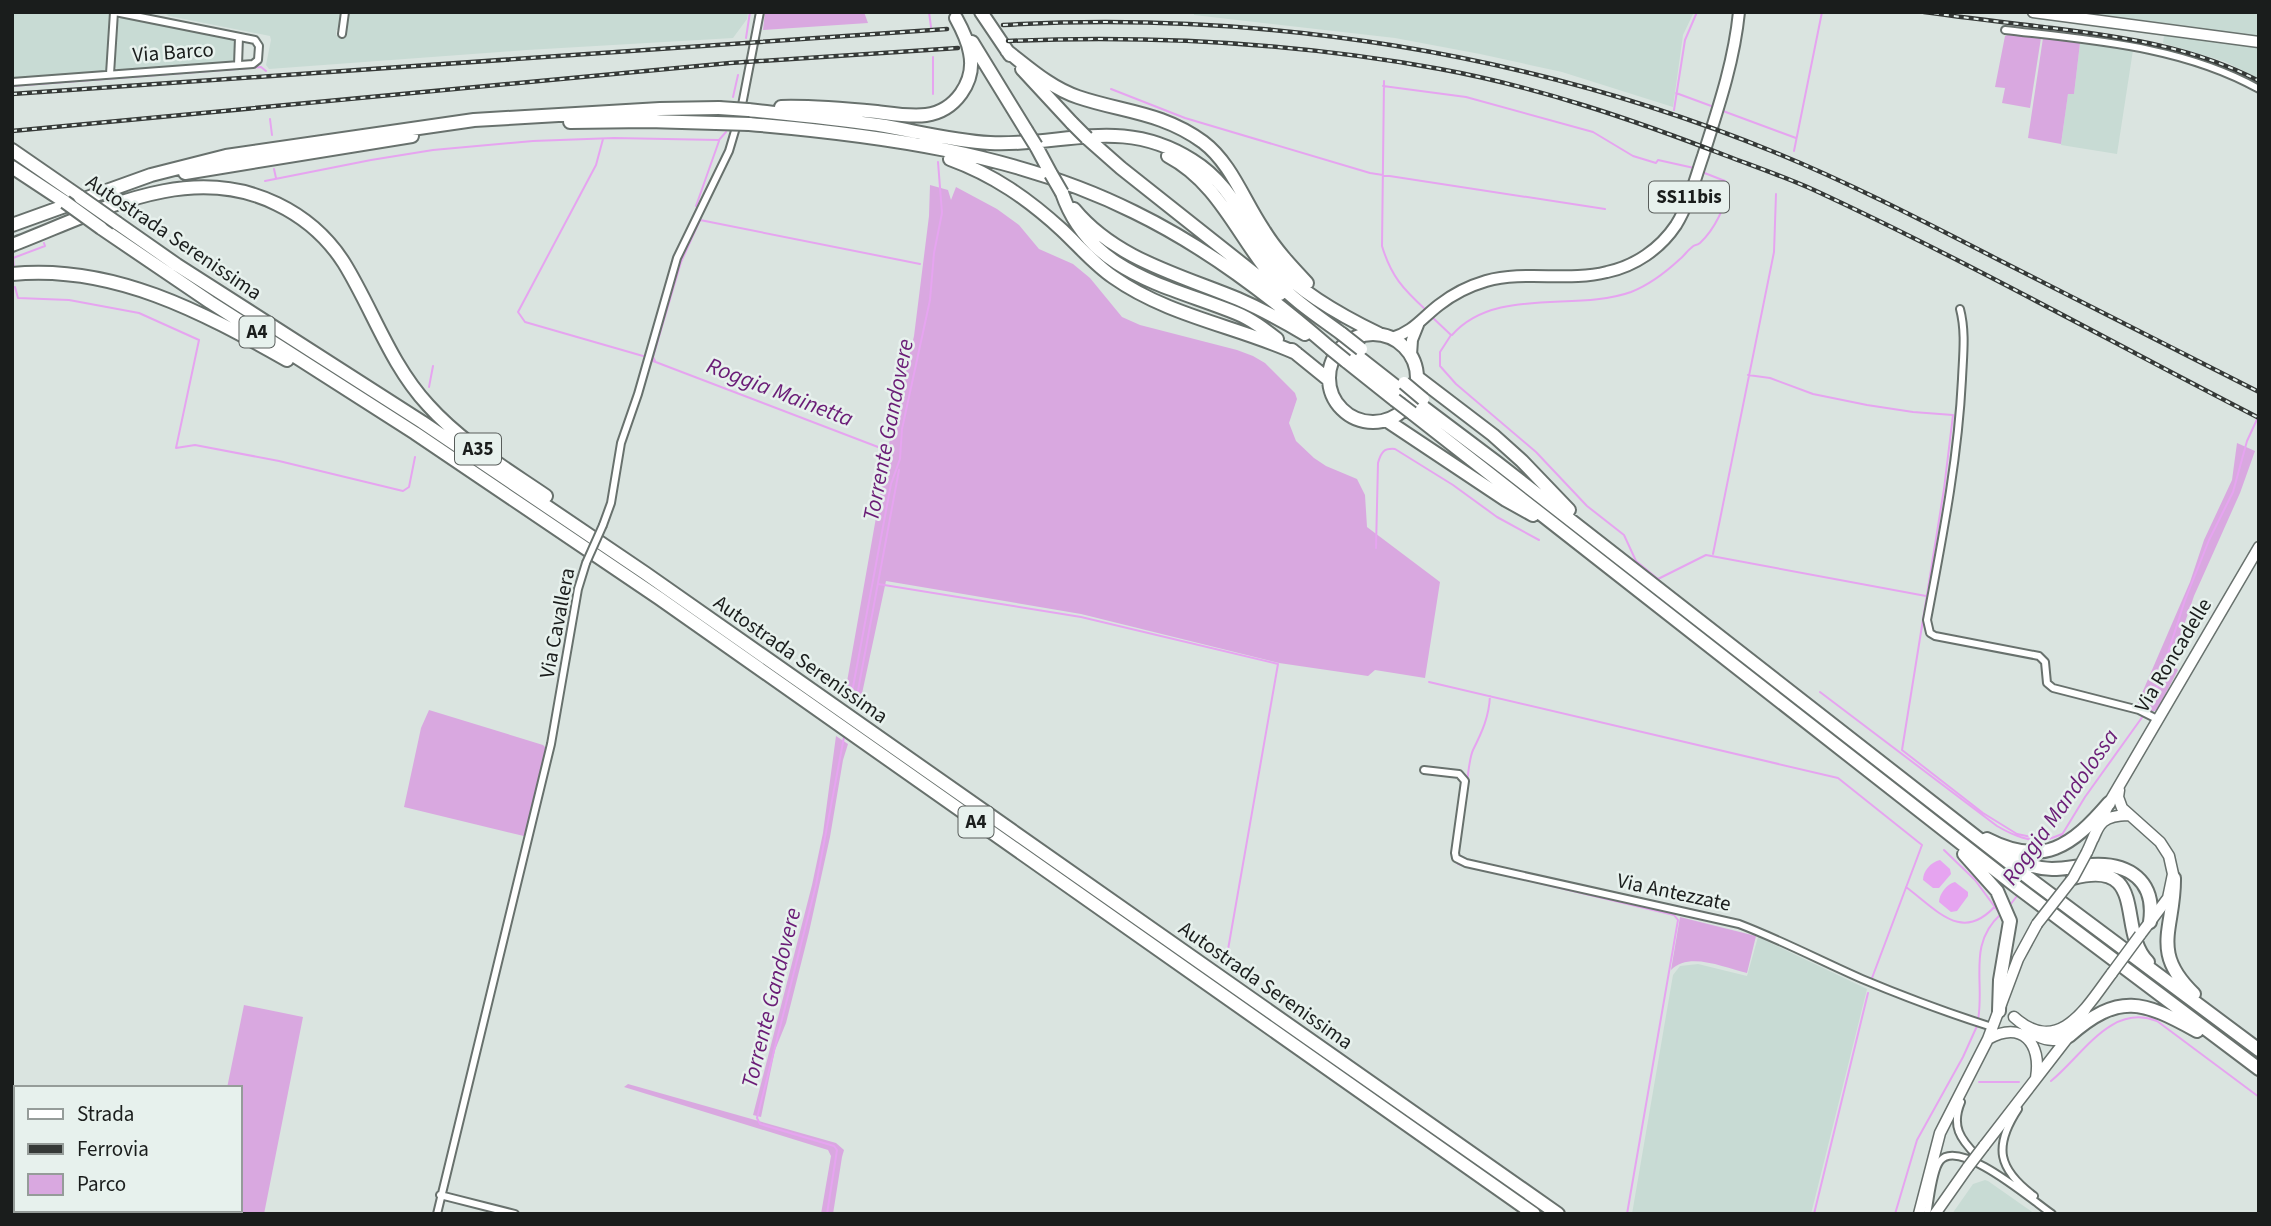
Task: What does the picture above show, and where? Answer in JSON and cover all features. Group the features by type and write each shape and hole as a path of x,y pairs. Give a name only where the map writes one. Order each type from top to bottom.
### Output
{"highway":[{"path":"981,12 1007,51 1028,76 1072,123 1093,137 1121,168 1401,392 1496,461 1962,826 2035,874 2168,983 2259,1050"},
{"path":"748,110 802,107 906,115 937,113 963,93 970,73 970,52 954,15"},
{"path":"954,15 1036,146 1062,193 1073,220 1087,239 1110,259 1144,280 1252,321 1329,380"},
{"path":"1007,51 1052,85 1077,97 1162,120 1205,144 1217,155 1237,184 1277,250 1326,304"},
{"path":"12,225 150,175 226,156 474,120 719,108 864,123 989,143 1121,136 1175,151 1199,164 1227,189 1278,267 1326,304 1379,334 1392,338 1411,355 1417,377 1411,400 1401,412 1386,420 1363,421 1353,417 1336,402 1329,380 1334,359 1347,342 1357,337 1379,334"},
{"path":"12,231 170,176 384,140 462,130 554,123 627,121 749,124 882,140 976,158 1045,176 1135,212 1202,251 1336,341"},
{"path":"1093,137 1148,146 1183,165 1200,179 1224,206 1274,278 1336,341"},
{"path":"882,140 950,159 993,177 1037,208 1114,278 1157,302 1257,336 1296,353"},
{"name":"Autostrada Serenissima","path":"12,150 177,265 422,422 645,573 1559,1214"},
{"name":"Autostrada Serenissima","path":"12,167 210,302 415,433 670,606 1534,1214"},
{"name":"A35","path":"12,245 135,198 181,187 233,189 285,208 312,227 336,252 399,366 419,395 440,418 467,442 597,530 645,573"},
{"path":"1062,193 1093,229 1133,257 1336,341"},
{"path":"12,274 49,272 91,276 180,304 222,323 415,433"},
{"path":"1417,377 1522,461 1560,502 1639,574"},
{"path":"1418,405 1625,582 2021,891 2259,1069"},
{"path":"1386,420 1506,500 1566,533"},
{"path":"1962,826 2010,849 2028,852 2052,849 2076,838 2109,803"},
{"path":"1946,832 1997,891 2006,908 2010,928 2003,959 1999,1011"},
{"path":"2035,874 2092,864 2124,868 2138,877 2147,889 2151,903 2150,922"},
{"path":"2073,878 2086,874 2103,876 2123,888 2129,901 2136,946 2141,956 2168,983"},
{"path":"2174,878 2166,936 2168,954 2174,970 2184,985 2244,1039"},
{"path":"2068,1036 2099,1012 2120,1006 2137,1006 2160,1011 2235,1051"}],"main road":[{"name":"SS11bis","path":"1392,338 1418,325 1438,305 1476,285 1518,276 1606,273 1633,263 1661,243 1682,214 1695,180 1725,86 1735,45 1739,12"},
{"path":"1411,355 1412,340 1418,325"}],"street":[{"name":"Via Barco","path":"12,82 256,63 259,46 255,40 115,12 110,74"},
{"path":"342,34 345,12"},
{"name":"Via Cavallera","path":"437,1214 551,744 578,589 611,503 621,443 677,258 733,139 747,86 760,12"},
{"path":"2033,12 2259,42"},
{"path":"2005,30 2138,47 2188,59 2240,78 2259,89"},
{"name":"Via Barco","path":"239,37 239,65"},
{"path":"1960,309 1965,327 1961,402 1950,496 1927,620 1930,633 2039,656 2045,663 2047,683 2053,688 2139,709 2154,717"},
{"name":"Via Roncadelle","path":"1919,1214 1940,1133 1987,1039 1988,1026 1999,1011 2025,943 2037,923 2073,878 2154,717 2259,547"},
{"name":"Via Antezzate","path":"1424,770 1459,775 1465,781 1455,853 1456,858 1466,863 1740,924 1929,1007 1988,1026"},
{"path":"1935,1214 2168,898 2174,878 2166,850 2145,826 2128,815 2119,804 2121,783"},
{"path":"2093,839 2106,817 2128,815"},
{"path":"2011,978 2008,996 2014,1017 2027,1031 2042,1038 2056,1040 2068,1036"},
{"path":"2014,1017 2039,1031 2056,1031 2070,1025 2086,1008"},
{"path":"1987,1039 2011,1032 2028,1039 2037,1053 2035,1081 2004,1132 2003,1157 2006,1168 2015,1181 2059,1214"},
{"path":"1974,1064 1957,1110 1956,1127 1968,1147 2002,1178"},
{"path":"1927,1214 1938,1164 1951,1154 1963,1155 2002,1178 2052,1214"},
{"path":"440,1195 515,1214"}],"shaded area":[{"path":"12,12 110,12 106,71 12,80"},
{"path":"163,12 342,12 336,35 344,37 348,12 748,12 747,19 733,38 269,69 266,65 270,36 169,16"},
{"path":"1194,12 1694,12 1683,35 1673,107 1562,72 1480,54 1395,38 1194,15"},
{"path":"2084,12 2259,12 2259,36"},
{"path":"122,17 231,38 235,43 234,60 231,64 119,71 115,67 117,21"},
{"path":"2164,35 2259,46 2259,79 2226,62 2163,43"},
{"path":"2080,43 2133,50 2117,154 2061,145 2068,93 2074,94"},
{"path":"1940,860 1950,869 1951,874 1939,888 1933,888 1923,880 1924,873 1928,867"},
{"path":"1955,882 1968,892 1968,896 1957,911 1951,912 1939,899 1946,887"},
{"path":"1758,937 1867,989 1811,1214 1632,1214 1673,975 1680,966 1698,964 1747,976"},
{"path":"1985,1180 2035,1214 1952,1214 1973,1184"}],"green space":[{"path":"765,12 864,12 868,23 763,30"},
{"path":"2010,34 2041,38 2030,108 2002,103 2005,88 1995,87 2005,36"},
{"path":"2043,38 2080,43 2074,94 2068,94 2061,144 2028,138"},
{"path":"930,185 948,190 951,200 956,187 997,209 1019,225 1039,249 1073,264 1090,278 1122,317 1140,325 1237,350 1265,363 1295,393 1297,399 1289,423 1296,441 1326,466 1357,479 1365,495 1367,527 1440,582 1425,678 1375,670 1368,676 1279,663 1081,614 886,581 860,703 845,693 889,444 914,336 929,216"},
{"path":"2237,443 2255,451 2240,493 2194,596 2171,663 2178,670 2157,710 2149,713 2136,707 2190,582 2204,540 2232,480"},
{"path":"429,710 546,748 528,837 404,807 421,728"},
{"path":"836,736 848,744 830,837 786,1023 775,1050 761,1117 753,1115 812,885 823,833"},
{"path":"1680,917 1756,936 1747,973 1697,961 1679,964 1671,970"},
{"path":"244,1005 303,1017 264,1214 201,1214 242,1212 242,1086 227,1086"},
{"path":"628,1084 836,1143 844,1150 833,1214 821,1214 831,1156 828,1150 624,1087"}],"waterway":[{"path":"746,38 750,12"},
{"name":"Torrente Gandovere","path":"929,12 931,27"},
{"path":"1674,110 1685,40 1697,12"},
{"path":"1794,151 1822,12"},
{"name":"Torrente Gandovere","path":"933,57 933,94"},
{"path":"12,86 261,67 266,71"},
{"path":"733,97 738,75"},
{"path":"1384,81 1382,246 1389,266 1399,281 1426,310"},
{"path":"1383,86 1466,97 1593,132 1633,156 1656,163 1658,160 1694,168"},
{"path":"1111,89 1185,118 1370,173 1605,209"},
{"path":"1676,93 1714,107"},
{"path":"1723,111 1796,138"},
{"path":"270,119 272,135"},
{"path":"265,181 433,150 533,141 614,138 719,140 726,132"},
{"path":"603,139 596,165 518,312 525,322 643,356"},
{"path":"696,206 719,141"},
{"name":"Torrente Gandovere","path":"850,703 891,484 900,459 902,429 930,300 934,253 942,213 938,162"},
{"path":"274,169 276,178"},
{"path":"1452,335 1470,320 1490,310 1513,305 1609,298 1631,292 1651,282 1700,243 1719,217 1728,186 1725,181 1702,172"},
{"path":"1713,554 1774,252 1776,194"},
{"path":"655,361 653,357 681,262 700,220 920,264"},
{"path":"14,268 13,258 45,246 44,243"},
{"path":"15,287 18,298 69,300 139,313 199,340 176,448 195,445 279,461 403,491 409,487 415,457"},
{"path":"1432,317 1451,335 1440,352 1440,366 1456,384 1536,452 1587,506 1624,535 1636,561 1658,579 1706,555 1926,596"},
{"name":"Roggia Mainetta","path":"653,361 878,447 885,450 892,459"},
{"path":"429,387 433,366"},
{"path":"1748,375 1770,378 1813,394 1867,405 1953,415 1944,489 1902,750 1983,813 2017,834 2037,838 2052,838 2062,834"},
{"name":"Roggia Mandolossa","path":"2146,710 2157,687 2185,600 2209,540 2233,492 2247,441 2259,415"},
{"path":"1376,548 1378,463 1380,456 1388,449 1395,449 1453,485 1497,517 1539,540"},
{"name":"Roggia Mainetta","path":"857,696 899,470"},
{"path":"878,584 1081,617 1278,664 1226,961"},
{"path":"1429,682 1838,778 1922,845 1872,978"},
{"path":"1820,692 1997,826 2023,838 2050,839"},
{"path":"1465,801 1471,755 1484,724 1490,696"},
{"name":"Roggia Mandolossa","path":"2060,838 2085,797 2143,716"},
{"name":"Torrente Gandovere","path":"827,1214 837,1150 834,1146 760,1124 757,1118 816,885 844,737"},
{"path":"1944,850 1975,880 2000,914"},
{"path":"1458,864 1674,915 1678,920 1627,1214"},
{"path":"1906,887 1940,913 1962,923 1973,922 1985,916 1997,904"},
{"name":"Roggia Mandolossa","path":"2010,905 2017,896"},
{"name":"Roggia Mandolossa","path":"1978,1020 1981,951 1984,938 2001,914"},
{"path":"1814,1214 1868,993"},
{"path":"2051,1081 2099,1034 2126,1019 2141,1017 2157,1021 2259,1097"},
{"name":"Roggia Mandolossa","path":"1895,1214 1917,1140 1977,1026"},
{"path":"1979,1082 2019,1082"}],"railway":[{"path":"1924,12 2079,31 2158,45 2209,60 2259,81"},
{"path":"1003,25 1101,22 1297,32 1492,64 1588,88 1682,118 1830,176 2259,392"},
{"path":"12,94 947,29"},
{"path":"1008,41 1171,40 1333,53 1477,76 1585,106 1692,143 1814,190 1982,273 2259,418"},
{"path":"12,131 730,63 958,48"}]}
